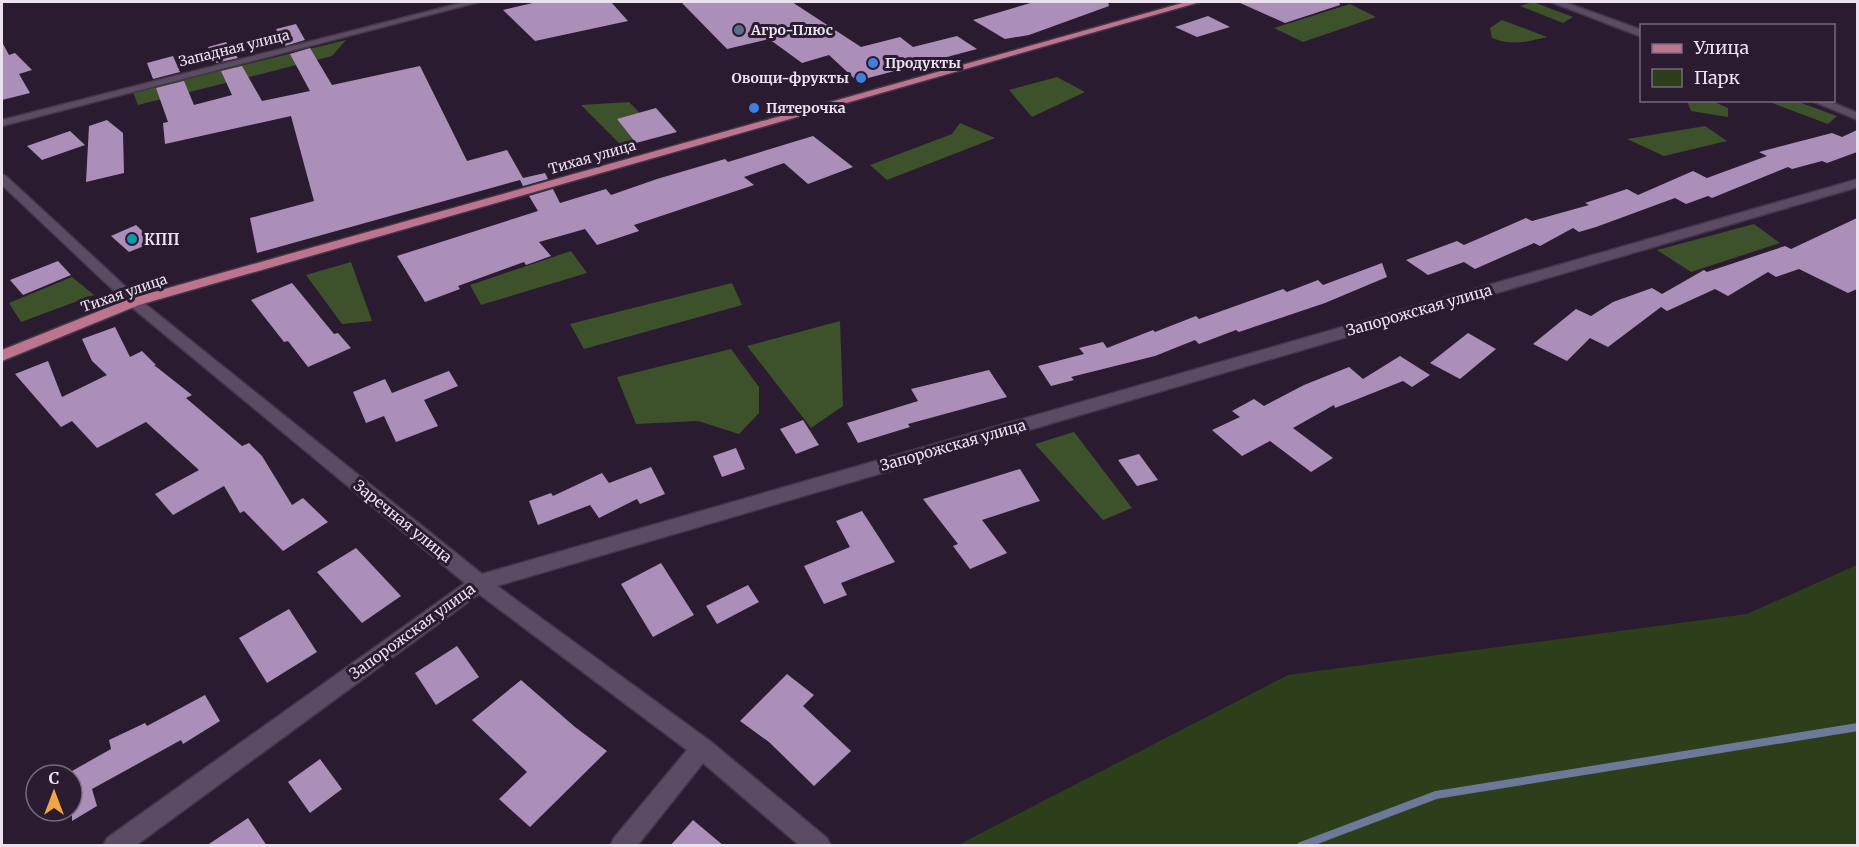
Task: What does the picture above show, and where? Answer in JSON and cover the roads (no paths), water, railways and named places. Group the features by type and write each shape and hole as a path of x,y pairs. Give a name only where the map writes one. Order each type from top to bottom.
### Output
{"main road":[{"name":"Тихая улица","path":"2,356 134,302 1195,2"}],"street":[{"name":"Западная улица","path":"2,123 474,2"},
{"path":"1556,2 1640,34"},
{"path":"1820,102 1857,117"},
{"name":"Заречная улица","path":"2,179 134,302 479,583 702,748 819,846"},
{"name":"Запорожская улица","path":"115,846 479,583 1857,183"},
{"path":"622,846 702,748"}],"waterway":[{"path":"1301,846 1436,795 1858,727"}],"place":[{"name":"Агро-Плюс","path":"739,30"},
{"name":"Продукты","path":"873,63"},
{"name":"Овощи-фрукты","path":"861,78"},
{"name":"Пятерочка","path":"754,108"},
{"name":"КПП","path":"132,239"}]}
